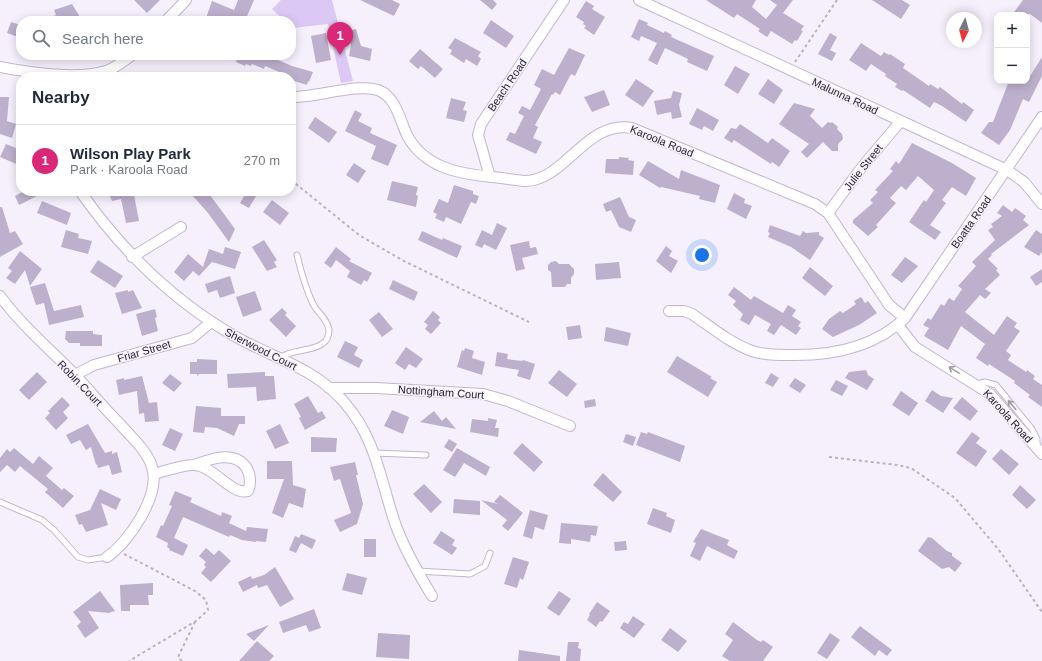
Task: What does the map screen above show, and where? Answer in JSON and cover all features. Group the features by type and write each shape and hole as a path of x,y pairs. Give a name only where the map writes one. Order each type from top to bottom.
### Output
{"street":[{"path":"171,16 186,0"},
{"name":"Beach Road","path":"490,177 478,135 481,124 564,0"},
{"name":"Malunna Road","path":"639,0 900,122 1007,170 1024,182 1042,204"},
{"path":"107,72 125,60"},
{"path":"0,67 21,72"},
{"name":"Karoola Road","path":"296,97 359,89 378,90 391,100 408,137 423,157 431,162 458,172 526,181 546,176 558,168 580,146 609,130 625,127 632,128 815,204 828,213 901,322 915,347 977,384 990,394 1040,452"},
{"name":"Boatta Road","path":"901,322 1007,170 1042,116"},
{"name":"Julie Street","path":"828,213 862,167 900,122"},
{"name":"Sherwood Court","path":"84,196 104,224 132,257 170,291 211,322 261,350 312,375 343,400 364,428 374,453 396,525 432,596"},
{"path":"132,257 180,227"},
{"name":"Robin Court","path":"0,296 28,330 75,375 141,448 148,458 154,474"},
{"path":"669,311 684,311 692,314 743,347 761,354 773,355 813,355 833,353 868,343 884,335 901,322"},
{"name":"Friar Street","path":"75,375 94,365 192,338 211,322"},
{"name":"Nottingham Court","path":"329,388 376,388 483,394 508,401 570,426"},
{"path":"107,557 126,541 145,510 152,490 154,474 217,458 229,457 237,460 248,470 250,485 248,491 240,492 212,473 194,465"}],"lane":[{"path":"279,358 286,353 321,345 326,341 329,332 327,324 313,304 301,273 297,255"},
{"path":"374,453 426,454"},
{"path":"0,502 42,520 54,530 78,557 88,560 107,557"},
{"path":"418,571 470,574 485,566 490,553"}],"path":[{"path":"789,70 837,0"},
{"path":"296,184 359,235 404,261 529,322"},
{"path":"829,457 911,468 955,498 999,550 1042,612"},
{"path":"117,550 195,591 206,600 208,610 196,621 128,661"},
{"path":"182,661 178,657 196,621"}],"shaded area":[{"path":"281,0 332,0 353,81 341,83 328,24 296,28 296,16 280,16 272,9"}],"building":[{"path":"134,0 160,0 147,13"},
{"path":"238,0 254,0 247,16 207,16 212,1 234,10"},
{"path":"360,0 392,0 400,4 394,16"},
{"path":"480,0 493,0 497,4 492,10"},
{"path":"706,0 756,0 752,7 766,19 777,5 770,0 793,0 783,13 804,26 801,30 803,31 797,41 795,40 792,44 771,31 767,37 758,31 760,29 737,14 734,18"},
{"path":"872,0 902,0 910,5 901,19"},
{"path":"1023,0 1042,0 1042,23 1030,14 1030,12 1014,12"},
{"path":"586,1 594,6 592,9 605,17 594,35 584,28 586,26 583,24 584,22 576,17"},
{"path":"72,4 79,16 54,16 56,15 54,10"},
{"path":"639,19 648,23 647,25 664,33 665,31 672,35 671,37 714,56 707,71 687,62 688,59 665,48 657,65 648,60 657,43 641,36 639,41 631,37"},
{"path":"491,20 514,36 506,48 483,33"},
{"path":"11,22 16,24 16,36 7,33"},
{"path":"356,29 361,46 372,49 370,61 349,56 351,45 347,31"},
{"path":"326,33 331,60 316,63 311,36"},
{"path":"830,33 837,37 830,50 836,53 832,61 818,54"},
{"path":"455,38 481,52 478,56 481,59 477,66 466,59 464,63 450,54 452,50 448,48"},
{"path":"861,43 881,56 884,52 889,55 890,54 905,64 903,68 929,86 930,84 938,89 940,87 962,104 963,102 974,110 966,122 934,102 930,108 903,90 902,91 895,87 897,84 885,76 886,74 871,64 866,71 849,60"},
{"path":"569,48 585,55 575,76 571,74 560,95 555,92 553,95 552,94 535,125 538,127 533,138 542,142 536,154 506,140 510,132 515,134 524,116 518,113 522,106 530,110 541,89 534,85 542,69 554,75"},
{"path":"420,49 443,69 435,78 421,66 418,69 409,61"},
{"path":"1042,57 1042,76 1029,102 1023,99 1010,130 999,145 981,133 989,122 993,122 1008,84 1030,84 1030,76"},
{"path":"237,60 278,60 313,72 307,85 296,82 296,72 279,72 265,66 264,69 252,64 251,66 246,64 245,66 236,62"},
{"path":"735,66 750,74 738,94 724,85"},
{"path":"636,79 654,91 643,107 625,95"},
{"path":"768,79 783,90 774,104 758,94"},
{"path":"604,90 610,105 592,112 584,97"},
{"path":"673,91 682,93 679,105 682,117 672,119 671,112 657,115 654,101 671,98"},
{"path":"0,97 9,97 7,121 16,124 12,138 0,134"},
{"path":"451,98 466,102 463,110 467,111 464,122 446,118"},
{"path":"794,103 815,109 810,116 822,128 828,122 832,122 838,127 837,129 842,134 843,139 838,144 838,151 832,151 823,142 807,158 801,152 809,144 779,124"},
{"path":"697,108 719,120 713,131 704,126 702,130 689,124"},
{"path":"355,110 362,114 358,121 372,128 370,133 397,145 388,166 371,159 376,146 345,131"},
{"path":"315,117 337,132 329,143 308,128"},
{"path":"740,124 768,143 772,138 790,151 779,167 772,162 771,164 734,140 732,143 724,138 731,128 736,129"},
{"path":"912,143 952,163 976,178 966,196 952,187 942,200 946,203 930,225 941,232 935,240 909,222 924,200 926,202 934,190 918,176 906,190 901,186 890,198 896,203 876,225 878,227 868,236 853,223 853,220 873,203 870,200 878,192 875,190 893,171 890,169 896,161 899,164"},
{"path":"6,144 16,148 16,164 0,157"},
{"path":"619,157 629,158 628,160 634,161 633,175 605,173 606,159 619,159"},
{"path":"648,161 679,179 681,170 720,185 715,203 699,199 700,196 660,188 639,175"},
{"path":"354,163 366,171 358,183 346,175"},
{"path":"392,181 418,187 416,207 387,200"},
{"path":"454,185 473,191 473,194 479,196 476,204 471,202 461,224 446,217 444,222 435,218 437,214 433,212 439,199 448,203"},
{"path":"734,193 745,199 744,203 752,206 746,219 727,209"},
{"path":"16,195 37,196 19,205"},
{"path":"110,196 134,196 139,221 126,223 121,199 112,201"},
{"path":"193,196 211,196 235,229 229,242 208,213"},
{"path":"244,196 256,196 249,208 240,203"},
{"path":"620,197 629,217 636,220 631,232 619,227 611,210 606,212 603,204"},
{"path":"272,200 289,213 280,225 263,212"},
{"path":"42,201 71,213 67,225 37,213"},
{"path":"1003,205 1012,212 1015,208 1026,216 1023,220 1029,225 991,254 992,255 988,259 998,269 996,270 1000,275 985,289 991,293 985,299 980,295 965,312 994,335 1007,316 1017,323 1014,327 1020,331 1006,351 1011,355 1008,360 1026,372 1027,370 1035,376 1033,379 1042,385 1042,407 1028,397 1030,395 1014,383 1015,381 989,364 988,366 976,358 985,344 961,326 948,350 924,336 929,328 923,325 928,318 931,320 941,304 944,306 949,298 954,301 962,289 958,286 976,266 972,262 995,240 988,230 993,227 991,224 1002,216 997,213"},
{"path":"0,207 2,207 10,233 15,231 23,244 0,257"},
{"path":"497,223 507,228 496,250 484,244 482,248 475,245 482,230 492,235"},
{"path":"770,225 800,236 803,231 806,233 819,232 819,235 824,238 810,260 791,247 768,237 770,233 768,232"},
{"path":"66,230 79,234 78,238 92,241 88,254 61,247"},
{"path":"1036,230 1042,234 1042,252 1039,256 1024,247"},
{"path":"422,231 442,240 443,238 462,246 457,258 418,240"},
{"path":"264,240 277,260 274,262 277,267 267,271 252,247"},
{"path":"529,241 530,248 536,247 538,254 522,258 525,269 516,271 510,245"},
{"path":"666,246 672,251 669,256 678,261 671,273 656,261"},
{"path":"225,247 241,252 235,269 212,262 199,276 193,271 184,281 174,272 188,254 203,267 209,249 223,254"},
{"path":"336,247 351,259 349,261 372,273 367,282 364,280 361,285 347,277 350,271 336,260 331,268 324,263"},
{"path":"20,251 42,269 30,286 25,270 15,284 6,278 12,271 8,268"},
{"path":"905,257 918,266 902,283 891,275"},
{"path":"98,260 123,276 115,288 90,272"},
{"path":"556,261 559,264 569,264 574,269 571,284 567,284 565,287 552,287 551,272 548,270 548,265 551,262"},
{"path":"619,262 621,278 596,280 595,264"},
{"path":"810,267 833,286 825,296 802,278"},
{"path":"1042,269 1042,282 1036,286 1030,277"},
{"path":"230,276 235,293 220,298 217,290 208,293 205,284"},
{"path":"393,280 418,292 414,301 389,289"},
{"path":"45,283 54,311 81,305 84,317 49,325 44,303 36,305 30,287"},
{"path":"734,287 751,300 754,296 783,313 788,305 796,310 792,316 801,322 798,326 801,328 796,335 781,325 774,335 767,331 771,324 755,315 749,325 740,320 743,314 733,305 736,301 728,295"},
{"path":"128,290 128,292 133,290 142,308 122,314 115,293"},
{"path":"255,291 262,310 243,317 236,297"},
{"path":"861,297 865,303 868,301 877,313 859,325 833,337 822,329 829,319 840,311 843,313 856,304 854,301"},
{"path":"282,308 287,313 285,315 296,326 286,337 269,320"},
{"path":"155,309 157,317 155,318 158,331 142,336 136,314"},
{"path":"433,311 440,317 438,320 441,323 431,334 425,329 428,325 424,322"},
{"path":"379,312 393,329 382,337 369,320"},
{"path":"580,325 582,338 568,340 566,327"},
{"path":"606,327 631,333 628,346 604,341"},
{"path":"66,331 93,331 93,334 102,335 102,346 80,346 80,343 69,343 65,339"},
{"path":"345,341 358,347 354,355 363,360 359,368 337,357"},
{"path":"406,347 423,359 416,368 409,364 405,370 395,363"},
{"path":"465,348 474,351 472,358 485,362 482,375 457,367 462,350 464,351"},
{"path":"497,352 508,354 507,359 523,360 535,364 530,380 517,376 519,370 495,366"},
{"path":"677,356 712,377 710,378 717,382 708,397 667,372"},
{"path":"197,359 217,360 217,374 199,374 197,376 197,374 190,374 190,362 197,362"},
{"path":"559,370 577,384 567,397 548,383"},
{"path":"866,370 868,375 874,379 867,390 845,378 849,372"},
{"path":"37,372 47,382 29,400 19,390"},
{"path":"265,372 265,376 274,376 276,399 257,401 256,387 228,388 227,374"},
{"path":"771,373 779,378 773,387 765,383"},
{"path":"170,374 182,383 174,392 162,383"},
{"path":"142,376 149,403 157,402 159,421 145,422 144,413 139,414 137,391 119,395 116,380 124,378 124,380"},
{"path":"795,378 806,385 800,393 789,386"},
{"path":"836,380 848,386 842,396 830,390"},
{"path":"932,390 941,396 953,398 943,413 925,401"},
{"path":"901,391 918,403 909,416 892,405"},
{"path":"308,396 318,413 322,411 326,418 305,430 299,418 301,417 294,404"},
{"path":"62,397 70,405 63,412 68,418 56,430 45,418 50,413 48,411"},
{"path":"962,397 978,411 970,421 953,408"},
{"path":"595,399 596,406 585,408 584,401"},
{"path":"196,406 221,408 221,416 245,416 245,424 239,424 234,436 217,428 205,427 204,433 193,432"},
{"path":"392,410 409,417 403,434 384,426"},
{"path":"434,411 442,421 446,417 456,429 420,422"},
{"path":"488,418 497,420 495,428 499,428 498,437 470,432 472,419 488,421"},
{"path":"88,424 105,453 112,451 112,454 117,452 122,472 112,475 109,465 98,468 91,447 86,450 80,440 71,444 66,435"},
{"path":"280,424 289,443 275,449 266,431"},
{"path":"170,428 183,434 175,451 162,445"},
{"path":"641,432 647,434 648,432 685,446 680,462 636,445"},
{"path":"972,432 980,438 976,443 987,451 976,467 956,453"},
{"path":"626,434 636,437 633,446 623,442"},
{"path":"311,437 337,438 336,452 311,452"},
{"path":"449,439 457,444 452,452 444,447"},
{"path":"522,443 543,462 534,472 513,453"},
{"path":"14,448 33,464 39,456 53,468 46,476 62,490 64,488 74,496 63,508 45,492 48,489 20,466 15,472 7,465 0,472 0,458 7,449 10,452"},
{"path":"457,448 490,467 486,476 464,463 455,477 443,470"},
{"path":"1001,449 1019,464 1009,475 992,459"},
{"path":"267,461 292,461 293,485 306,489 303,508 289,503 283,518 272,513 284,479 267,479"},
{"path":"355,462 358,475 356,475 363,504 357,524 340,532 334,520 351,513 340,479 334,481 330,467"},
{"path":"603,473 622,492 613,502 593,485"},
{"path":"424,484 442,502 431,513 413,494"},
{"path":"1020,485 1036,500 1027,509 1012,495"},
{"path":"100,489 121,499 116,510 101,503 108,525 86,532 82,524 79,525 75,515 90,510"},
{"path":"175,491 192,498 190,502 221,516 222,512 232,516 229,523 246,531 247,527 268,529 266,542 242,540 230,535 229,537 183,517 174,538 188,545 183,556 169,550 170,549 167,547 168,543 156,537 172,506 169,505"},
{"path":"500,495 523,513 508,531 502,526 507,520 481,500 498,504 494,502"},
{"path":"454,499 480,501 480,515 453,513"},
{"path":"653,508 667,513 666,516 675,520 671,533 647,524"},
{"path":"530,510 548,515 544,530 535,527 532,539 523,536"},
{"path":"561,523 598,526 596,536 591,535 590,542 571,539 571,544 559,543"},
{"path":"701,529 729,540 727,545 738,551 734,559 707,546 700,561 690,556 696,543 693,542"},
{"path":"441,531 455,540 452,545 457,548 452,555 433,543"},
{"path":"301,534 316,540 312,549 301,543 296,553 289,550 295,536 299,538"},
{"path":"928,537 932,538 947,551 952,553 952,556 962,563 955,572 949,567 942,569 918,551"},
{"path":"364,539 376,539 376,557 364,557"},
{"path":"626,541 627,550 615,551 614,542"},
{"path":"206,548 214,555 219,550 231,561 211,582 201,573 206,567 204,565 206,562 199,556"},
{"path":"513,557 529,562 523,580 520,578 517,588 504,584"},
{"path":"275,567 294,599 280,607 267,585 258,588 257,585 243,592 238,582 251,576 252,579 264,575"},
{"path":"347,573 367,578 362,595 342,590"},
{"path":"153,583 153,595 148,595 149,605 130,605 130,611 121,611 120,585"},
{"path":"100,591 115,611 110,613 88,611 99,628 85,638 77,626 81,622 73,612"},
{"path":"559,591 571,599 559,616 547,608"},
{"path":"597,602 610,611 602,622 600,621 596,627 587,620"},
{"path":"314,609 321,628 309,632 306,625 283,633 279,622"},
{"path":"633,616 645,624 634,638 620,628 624,622 628,624"},
{"path":"733,622 757,640 761,642 763,640 773,647 763,661 730,661 722,656 733,640 725,634"},
{"path":"269,625 254,641 246,634"},
{"path":"860,626 892,650 887,656 879,650 875,656 851,637"},
{"path":"670,628 687,641 678,652 661,640"},
{"path":"378,633 410,635 409,659 376,657"},
{"path":"830,633 840,640 827,659 817,653"},
{"path":"257,641 274,656 269,661 239,661"},
{"path":"568,642 579,642 578,648 581,649 580,661 566,661"},
{"path":"519,650 560,656 560,661 518,661"}],"place":[{"name":"Wilson Play Park","path":"340,55"}]}
